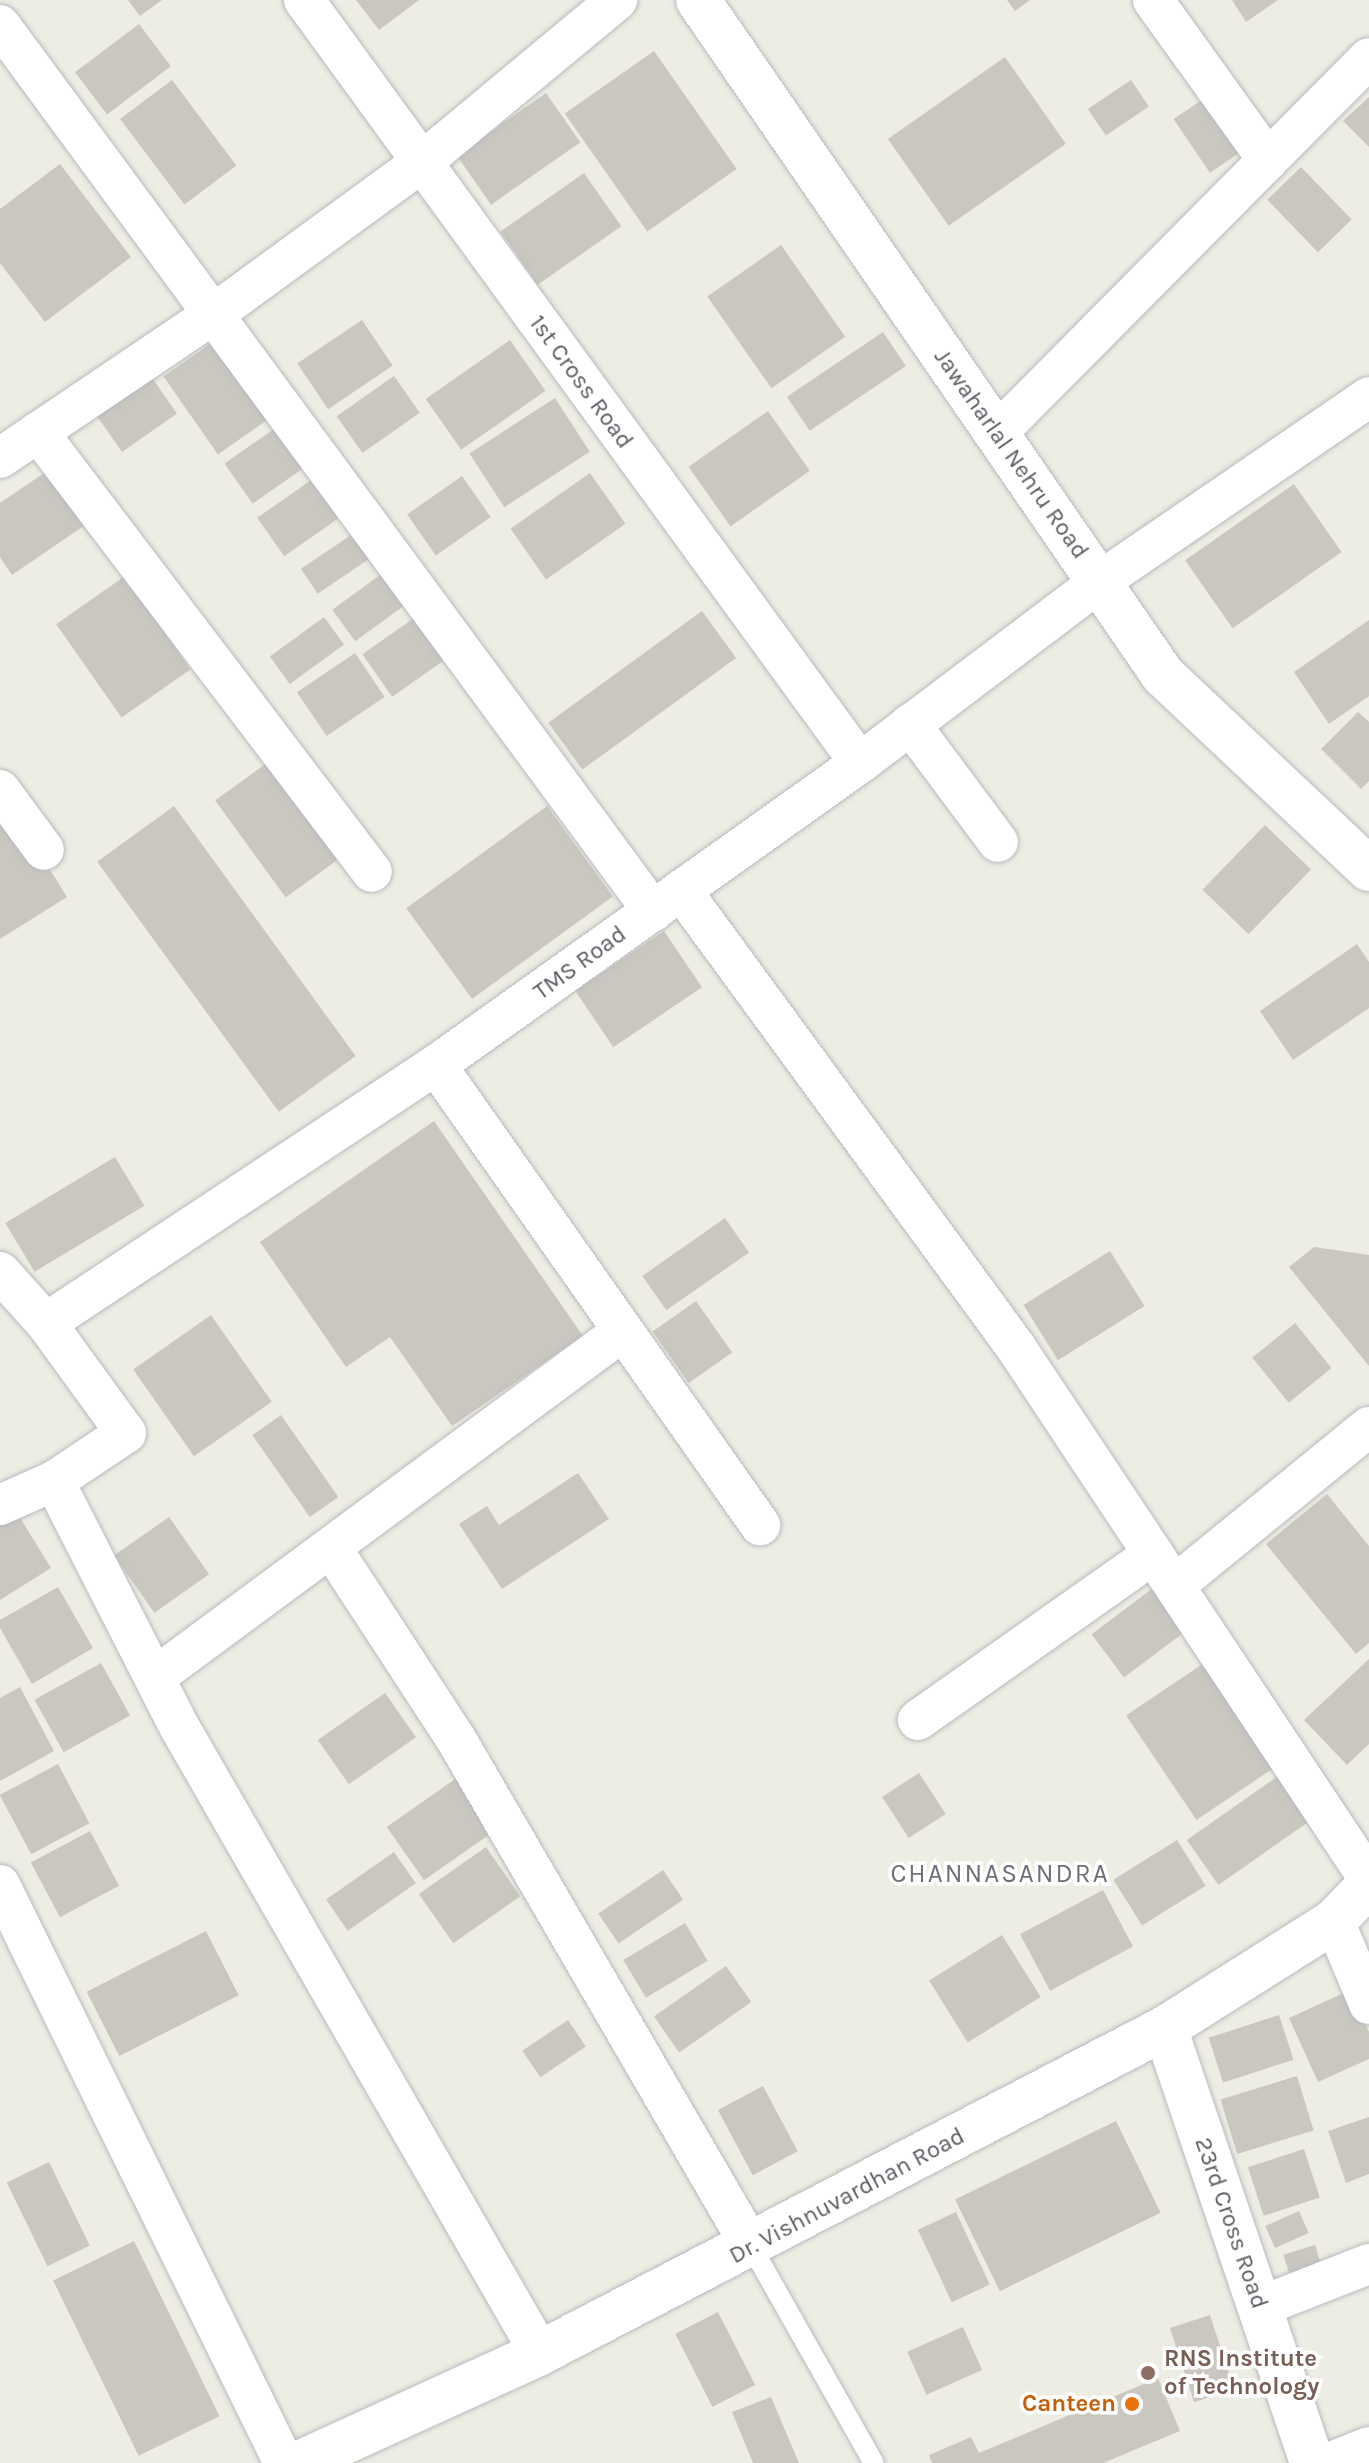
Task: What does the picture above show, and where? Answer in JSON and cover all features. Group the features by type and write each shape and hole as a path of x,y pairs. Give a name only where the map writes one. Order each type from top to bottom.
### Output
{"street":[{"name":"1st Cross Road","path":"304,0 860,763"},
{"path":"0,458 215,313 422,162 617,0"},
{"name":"Jawaharlal Nehru Road","path":"698,0 1163,675 1369,869"},
{"path":"1153,0 1268,160"},
{"path":"0,25 215,313 1015,1346 1369,1879"},
{"path":"997,433 1369,58"},
{"name":"TMS Road","path":"46,1323 436,1065 860,763 1099,582 1369,397"},
{"path":"38,432 372,872"},
{"path":"910,724 998,842"},
{"path":"0,790 44,850"},
{"path":"436,1065 760,1525"},
{"path":"0,1272 46,1323 126,1433 54,1481 0,1505"},
{"path":"155,1677 623,1331"},
{"path":"918,1720 1164,1569 1369,1427"},
{"path":"54,1481 180,1728 540,2353"},
{"path":"332,1549 456,1739 751,2246"},
{"path":"0,1885 284,2463"},
{"name":"Dr. Vishnuvardhan Road","path":"299,2463 540,2353 751,2246 1165,2028 1334,1921 1369,1885"},
{"path":"1334,1921 1369,2004"},
{"name":"23rd Cross Road","path":"1165,2028 1312,2463"},
{"path":"1259,2307 1369,2264"},
{"path":"1329,2463 1369,2447"}],"lane":[{"path":"751,2246 874,2463"}],"building":[{"path":"128,0 162,0 140,16"},
{"path":"356,0 419,0 379,30"},
{"path":"1007,0 1030,0 1015,11"},
{"path":"1232,0 1278,0 1246,22"},
{"path":"139,24 171,66 107,114 75,72"},
{"path":"654,51 737,169 647,231 565,114"},
{"path":"1005,57 1066,144 949,226 888,139"},
{"path":"172,80 236,165 184,205 120,119"},
{"path":"1131,80 1149,107 1106,136 1088,109"},
{"path":"1215,91 1251,145 1210,173 1174,119"},
{"path":"546,93 580,142 491,205 457,156"},
{"path":"1369,97 1369,147 1343,121"},
{"path":"60,164 131,257 45,322 0,263 0,209"},
{"path":"1301,167 1352,220 1318,252 1267,200"},
{"path":"584,173 621,226 538,285 500,232"},
{"path":"781,245 845,337 772,388 707,297"},
{"path":"362,320 393,366 328,409 297,364"},
{"path":"883,332 906,366 810,431 787,397"},
{"path":"220,337 274,415 218,454 163,377"},
{"path":"510,340 546,391 461,450 426,399"},
{"path":"150,375 177,414 122,452 95,413"},
{"path":"394,376 420,413 362,453 337,416"},
{"path":"555,398 590,452 504,507 469,454"},
{"path":"768,411 810,471 730,526 689,467"},
{"path":"281,424 309,464 253,504 224,464"},
{"path":"53,467 91,521 12,575 0,557 0,503"},
{"path":"590,473 626,524 546,579 511,529"},
{"path":"317,476 344,515 284,556 257,518"},
{"path":"462,476 491,517 436,555 407,514"},
{"path":"1294,484 1342,552 1233,628 1185,560"},
{"path":"354,533 371,558 318,594 301,569"},
{"path":"380,575 403,607 355,641 332,610"},
{"path":"125,576 190,669 122,718 56,624"},
{"path":"702,611 736,658 582,770 548,723"},
{"path":"324,617 344,645 290,684 270,656"},
{"path":"414,618 444,661 392,697 362,654"},
{"path":"1369,620 1369,696 1329,724 1294,672"},
{"path":"355,653 385,697 327,736 297,692"},
{"path":"1358,712 1369,722 1369,781 1361,789 1321,749"},
{"path":"275,757 346,854 286,898 215,800"},
{"path":"174,806 356,1056 279,1112 97,862"},
{"path":"547,806 613,897 472,999 406,908"},
{"path":"15,814 67,897 0,939 0,823"},
{"path":"1265,825 1311,869 1249,934 1202,890"},
{"path":"664,931 702,987 613,1047 575,991"},
{"path":"1357,944 1369,962 1369,1008 1293,1060 1260,1011"},
{"path":"434,1121 583,1336 452,1426 390,1337 346,1367 260,1242"},
{"path":"115,1157 144,1206 35,1272 5,1223"},
{"path":"725,1218 749,1252 666,1310 642,1276"},
{"path":"1314,1247 1369,1255 1369,1366 1289,1267"},
{"path":"1110,1251 1144,1306 1058,1360 1023,1305"},
{"path":"696,1301 732,1353 689,1383 653,1331"},
{"path":"211,1315 272,1402 194,1456 133,1369"},
{"path":"1295,1323 1332,1368 1289,1403 1252,1358"},
{"path":"281,1415 338,1497 310,1517 252,1435"},
{"path":"578,1473 609,1519 502,1589 459,1524 487,1506 499,1525"},
{"path":"1327,1494 1369,1546 1369,1643 1356,1654 1266,1544"},
{"path":"16,1511 51,1568 0,1600 0,1521"},
{"path":"169,1517 209,1574 154,1613 114,1555"},
{"path":"1157,1585 1189,1628 1124,1677 1092,1634"},
{"path":"58,1587 93,1648 32,1684 0,1628 0,1620"},
{"path":"1369,1659 1369,1744 1347,1765 1304,1720"},
{"path":"101,1663 130,1715 64,1752 35,1700"},
{"path":"1204,1663 1274,1767 1197,1820 1126,1716"},
{"path":"20,1687 54,1751 0,1781 0,1698"},
{"path":"385,1693 416,1737 349,1784 318,1740"},
{"path":"58,1764 89,1823 31,1854 0,1795"},
{"path":"919,1773 946,1814 909,1838 882,1797"},
{"path":"1281,1774 1313,1819 1218,1885 1187,1840"},
{"path":"458,1777 495,1830 424,1880 387,1827"},
{"path":"90,1831 119,1886 60,1917 31,1862"},
{"path":"1177,1840 1206,1886 1142,1926 1113,1880"},
{"path":"486,1847 520,1896 453,1943 419,1894"},
{"path":"394,1852 416,1883 348,1931 326,1900"},
{"path":"663,1870 683,1900 618,1943 598,1914"},
{"path":"1103,1890 1133,1947 1050,1991 1020,1934"},
{"path":"685,1923 708,1961 646,1998 623,1960"},
{"path":"206,1931 239,1995 119,2056 87,1992"},
{"path":"1002,1935 1041,1997 968,2042 929,1981"},
{"path":"726,1966 751,2002 679,2053 654,2016"},
{"path":"1350,1990 1369,2032 1369,2059 1318,2082 1289,2018"},
{"path":"1279,2015 1294,2060 1223,2083 1209,2038"},
{"path":"568,2020 586,2047 540,2077 522,2051"},
{"path":"1297,2076 1314,2131 1237,2154 1220,2099"},
{"path":"763,2086 798,2151 753,2175 718,2110"},
{"path":"1369,2117 1369,2174 1346,2183 1328,2131"},
{"path":"1116,2121 1161,2213 1000,2291 955,2199"},
{"path":"1304,2149 1320,2198 1264,2216 1248,2167"},
{"path":"49,2162 90,2246 48,2266 7,2183"},
{"path":"1299,2211 1309,2233 1275,2248 1265,2226"},
{"path":"956,2212 990,2285 952,2302 918,2230"},
{"path":"134,2241 219,2416 139,2456 53,2280"},
{"path":"1315,2245 1323,2271 1291,2280 1283,2255"},
{"path":"718,2312 755,2385 712,2407 675,2334"},
{"path":"1210,2315 1234,2389 1194,2402 1170,2328"},
{"path":"963,2327 982,2370 926,2395 907,2352"},
{"name":"Canteen","path":"1158,2378 1180,2431 1103,2463 932,2463 929,2455 971,2437 979,2453"},
{"path":"771,2397 799,2463 753,2463 732,2412"}],"place":[{"name":"RNS Institute of Technology","path":"1148,2373"},
{"name":"Canteen","path":"1132,2404"}],"district":[{"name":"CHANNASANDRA","path":"1000,1874"}]}
